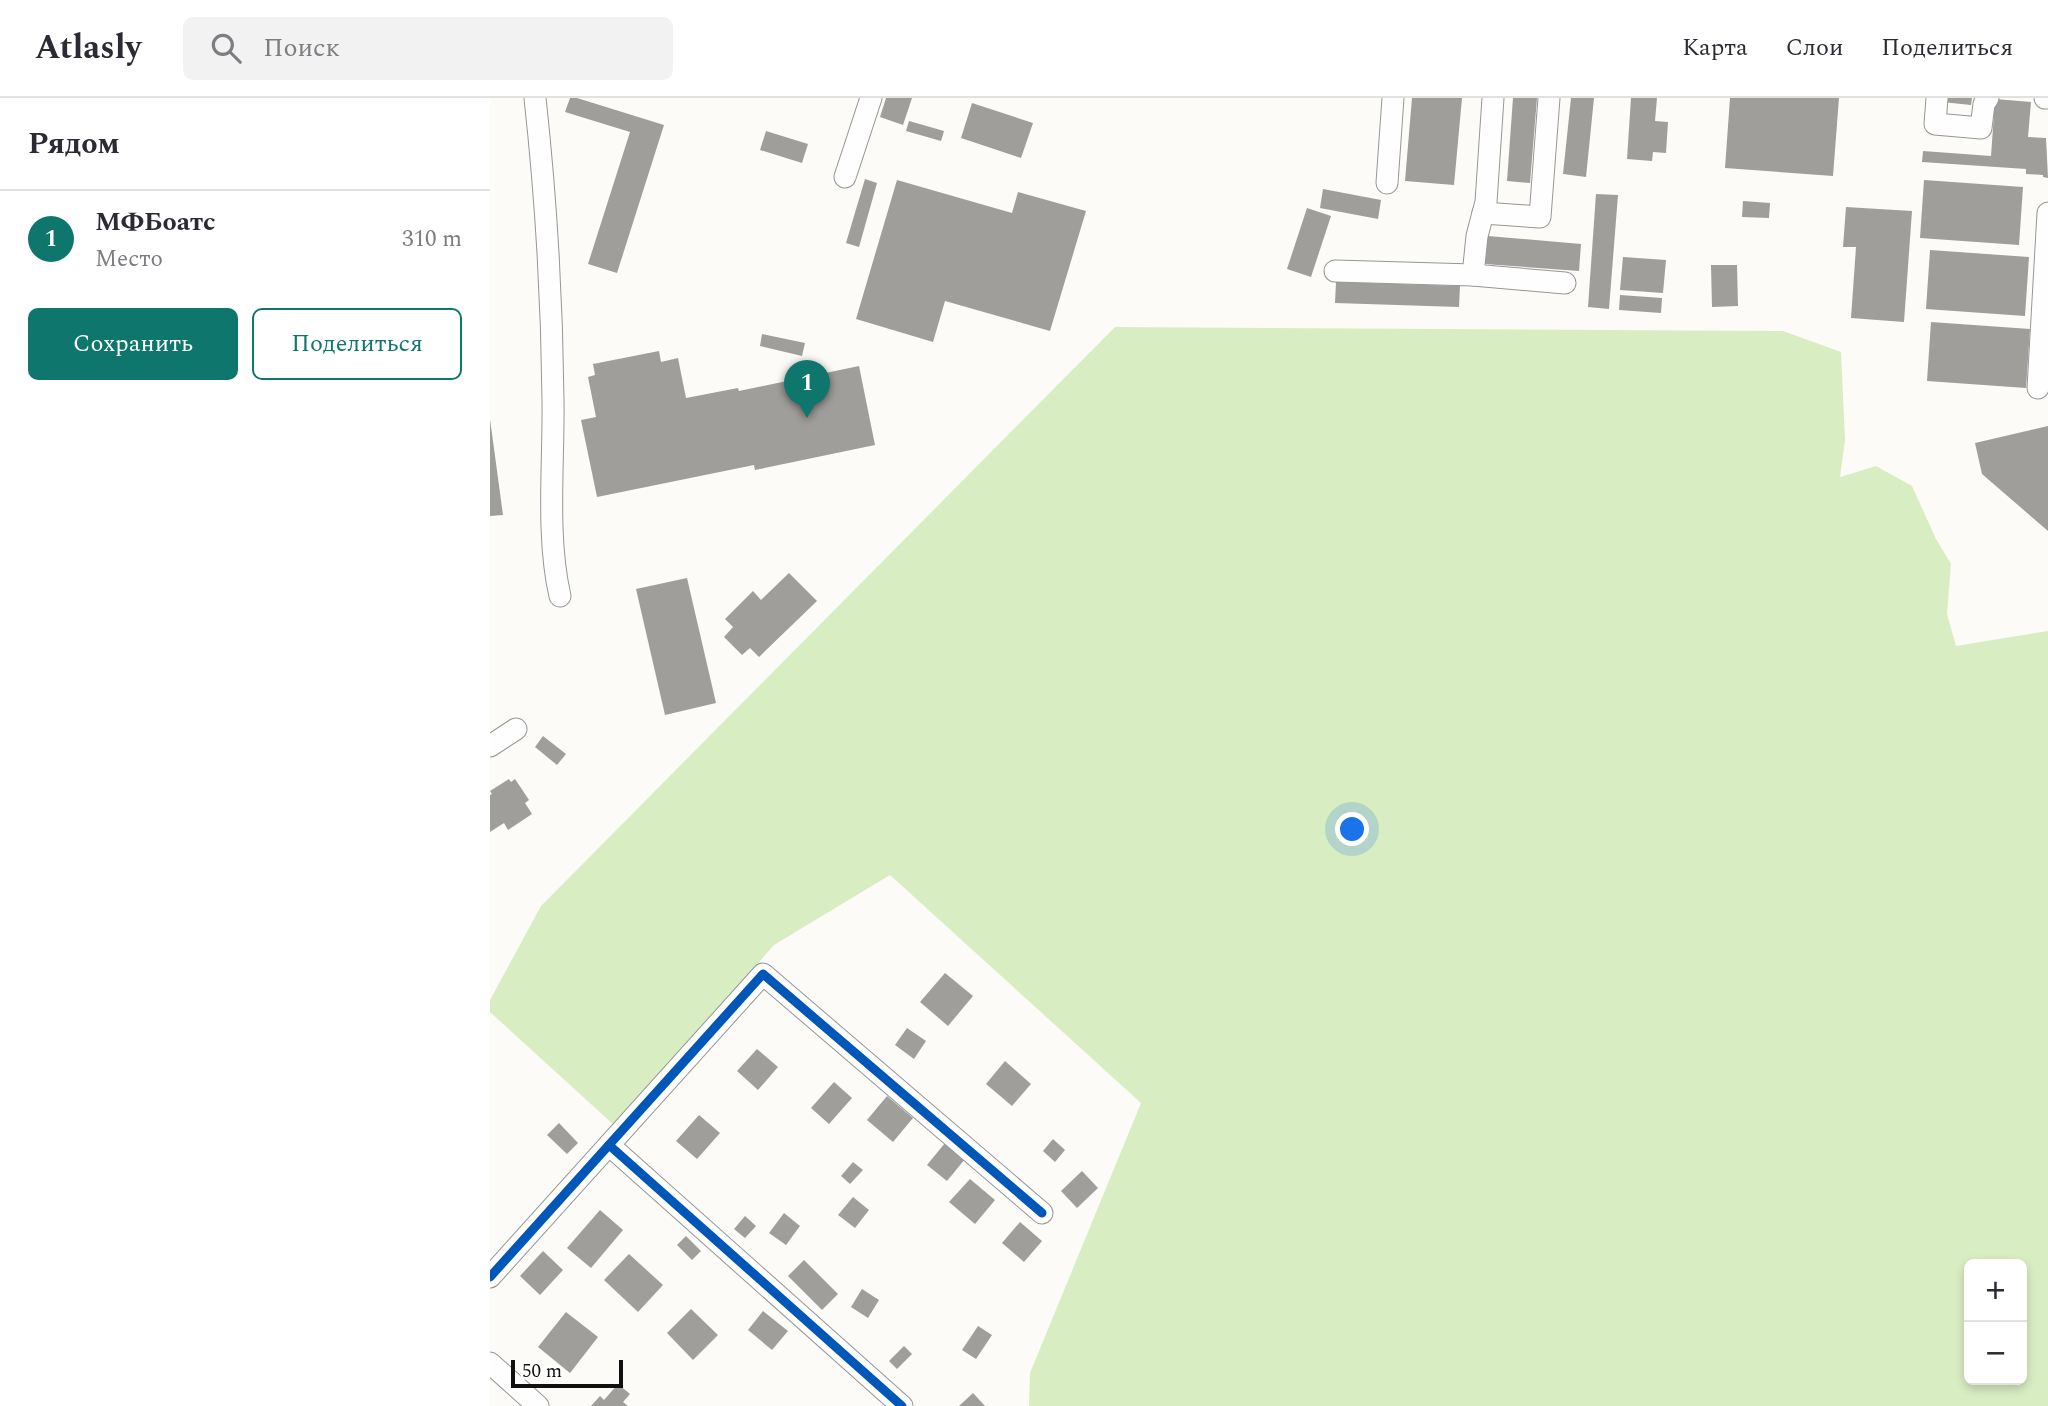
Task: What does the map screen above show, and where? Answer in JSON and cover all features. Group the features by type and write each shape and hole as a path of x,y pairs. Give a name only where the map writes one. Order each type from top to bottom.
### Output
{"street":[{"path":"535,98 545,188 548,254 553,399 553,568 560,596"},
{"path":"845,177 871,98"},
{"path":"1387,183 1394,98"},
{"path":"1473,275 1477,236 1486,202 1493,98"},
{"path":"1483,213 1540,217 1549,98"},
{"path":"1937,98 1935,124 1981,128 1984,104 1988,98"},
{"path":"2038,388 2048,213"},
{"path":"1335,271 1473,275 1565,283"},
{"path":"490,746 516,730"},
{"path":"490,1277 763,974 1042,1213"},
{"path":"609,1145 902,1406"},
{"path":"490,1363 538,1406"}],"green space":[{"path":"1115,327 1783,331 1841,352 1845,440 1840,477 1876,466 1912,486 1936,539 1951,564 1947,614 1956,646 2048,631 2048,1406 1029,1406 1030,1373 1141,1103 890,875 774,945 615,1126 490,1012 490,1000 541,906"}],"building":[{"path":"570,98 664,125 617,273 588,264 630,132 565,112"},
{"path":"886,98 912,98 903,125 880,117"},
{"path":"1412,98 1462,98 1454,185 1405,181"},
{"path":"1513,98 1537,98 1530,183 1507,181"},
{"path":"1571,98 1594,98 1586,177 1563,174"},
{"path":"1631,98 1657,98 1655,121 1668,122 1666,153 1653,152 1652,161 1627,159"},
{"path":"1730,98 1839,98 1833,176 1725,168"},
{"path":"1943,98 1972,98 1971,105 1942,102"},
{"path":"1995,99 2031,102 2028,137 2046,138 2048,178 2026,174 2026,169 1922,162 1923,151 1991,156"},
{"path":"972,103 1033,123 1021,158 961,138"},
{"path":"909,121 944,131 941,141 906,131"},
{"path":"766,131 808,144 802,163 760,150"},
{"path":"865,179 877,183 859,247 846,243"},
{"path":"897,180 1012,213 1018,192 1086,211 1050,331 945,301 933,342 856,319"},
{"path":"1924,180 2023,187 2019,245 1920,238"},
{"path":"1323,189 1381,200 1378,219 1320,208"},
{"path":"1596,194 1618,195 1609,309 1588,307"},
{"path":"1743,201 1770,203 1769,218 1742,217"},
{"path":"1846,207 1912,211 1904,322 1851,318 1856,247 1843,247"},
{"path":"1307,208 1331,216 1311,277 1287,269"},
{"path":"1488,236 1581,244 1579,271 1485,264"},
{"path":"1930,250 2029,257 2025,316 1926,309"},
{"path":"1623,257 1666,260 1663,293 1620,290"},
{"path":"1711,265 1737,265 1738,306 1712,307"},
{"path":"1336,282 1460,286 1459,307 1335,303"},
{"path":"1620,295 1662,298 1661,313 1619,310"},
{"path":"1931,322 2030,329 2026,388 1927,381"},
{"path":"762,334 805,343 802,356 760,346"},
{"path":"659,351 661,362 678,358 686,398 738,388 739,391 859,366 875,445 755,470 754,465 597,497 581,420 596,417 588,377 595,375 593,364"},
{"path":"490,419 503,515 490,516"},
{"path":"2048,426 2048,531 1982,474 1975,443"},
{"path":"789,573 817,601 759,657 750,648 742,655 724,637 733,627 725,619 753,591 761,600"},
{"path":"687,578 716,703 665,715 636,589"},
{"path":"543,736 566,754 557,765 535,747"},
{"path":"509,779 511,782 515,779 529,800 525,803 532,814 508,830 504,823 490,832 490,791"},
{"path":"945,973 973,996 948,1026 920,1002"},
{"path":"907,1028 926,1041 914,1059 895,1045"},
{"path":"757,1049 778,1067 758,1090 737,1071"},
{"path":"1005,1061 1031,1084 1012,1106 986,1084"},
{"path":"834,1082 852,1098 829,1124 811,1108"},
{"path":"887,1096 913,1118 893,1142 867,1120"},
{"path":"699,1115 720,1133 697,1159 676,1141"},
{"path":"559,1123 578,1143 567,1154 547,1135"},
{"path":"1053,1139 1065,1150 1055,1162 1043,1151"},
{"path":"945,1143 965,1159 947,1181 927,1165"},
{"path":"853,1162 863,1170 850,1184 841,1176"},
{"path":"1082,1171 1098,1188 1077,1208 1061,1191"},
{"path":"970,1179 995,1200 975,1224 949,1202"},
{"path":"853,1197 869,1210 855,1228 838,1215"},
{"path":"600,1210 623,1230 591,1268 567,1248"},
{"path":"784,1213 800,1226 786,1245 769,1233"},
{"path":"745,1216 756,1226 745,1238 734,1229"},
{"path":"1020,1222 1042,1241 1024,1262 1002,1243"},
{"path":"686,1236 701,1251 692,1260 677,1245"},
{"path":"543,1251 563,1270 540,1295 520,1276"},
{"path":"629,1254 663,1285 638,1312 604,1280"},
{"path":"804,1260 838,1294 822,1310 788,1276"},
{"path":"862,1289 879,1300 868,1318 851,1307"},
{"path":"691,1309 718,1335 693,1360 667,1333"},
{"path":"763,1311 788,1331 772,1350 748,1330"},
{"path":"566,1312 598,1337 570,1373 538,1347"},
{"path":"978,1326 992,1335 976,1359 962,1350"},
{"path":"904,1346 912,1354 897,1369 889,1361"},
{"path":"618,1384 630,1394 623,1402 628,1406 591,1406 600,1396 604,1400"},
{"path":"973,1393 985,1406 959,1406"}],"cycle path":[{"path":"490,1277 763,974 1042,1213"},
{"path":"609,1145 902,1406"}],"place":[{"name":"МФБоатс","path":"807,418"}]}
